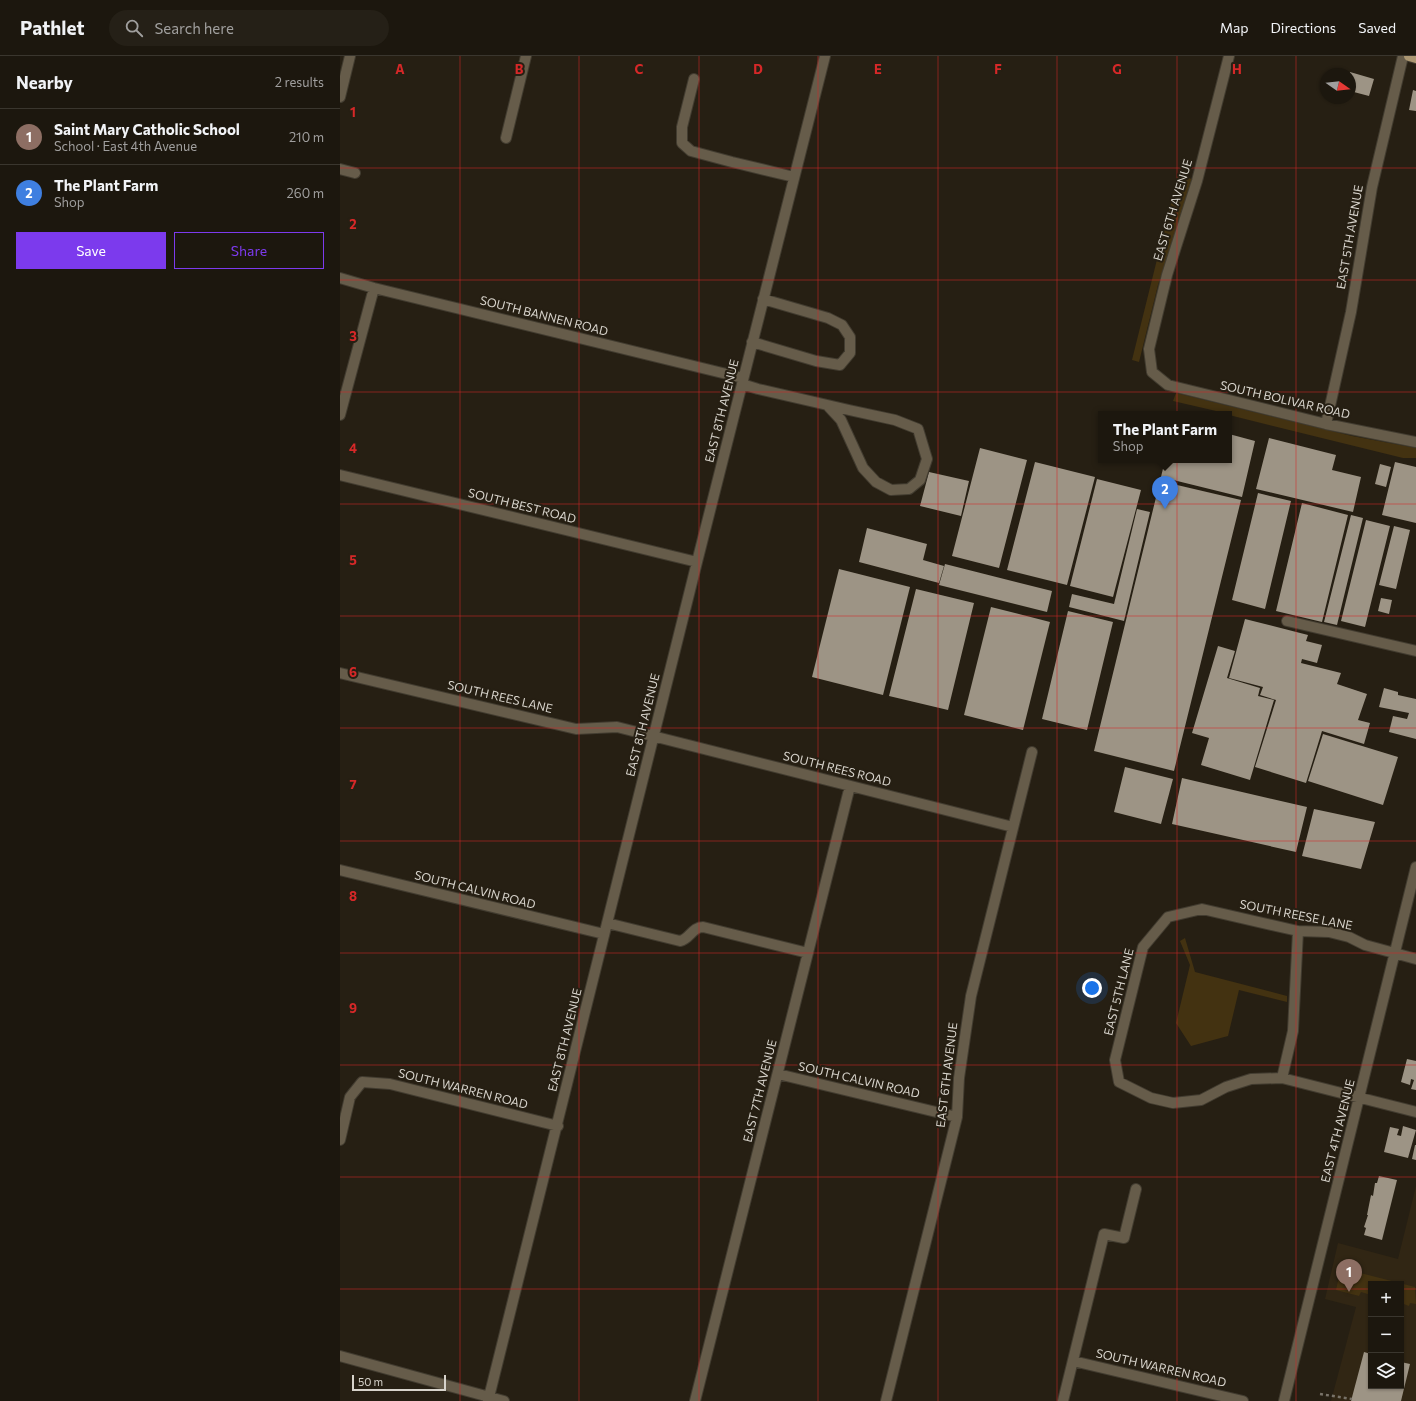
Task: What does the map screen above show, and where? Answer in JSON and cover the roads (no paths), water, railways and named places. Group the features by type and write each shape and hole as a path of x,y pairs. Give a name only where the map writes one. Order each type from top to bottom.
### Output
{"main road":[{"path":"1409,56 1416,58"}],"street":[{"path":"340,97 350,56"},
{"path":"506,138 526,56"},
{"name":"EAST 8TH AVENUE","path":"489,1399 742,381 825,56"},
{"name":"EAST 6TH AVENUE","path":"1152,372 1149,349 1167,275 1197,181 1229,56"},
{"name":"EAST 5TH AVENUE","path":"1326,424 1351,312 1372,187 1403,56"},
{"path":"694,79 682,127 682,143 691,151 794,177"},
{"path":"340,169 355,173"},
{"name":"SOUTH BANNEN ROAD","path":"340,278 374,288 742,381 758,389 895,420 918,429 926,459 920,480 909,489 891,490 876,482 863,468 841,420 828,406"},
{"path":"340,415 374,288"},
{"path":"752,342 816,361 840,365 850,353 850,337 842,325 828,318 763,299"},
{"name":"SOUTH BOLIVAR ROAD","path":"1152,372 1168,385 1326,424 1416,442"},
{"name":"SOUTH BEST ROAD","path":"340,475 697,562"},
{"path":"1287,621 1416,651"},
{"name":"SOUTH REES LANE","path":"340,673 576,729 617,727 654,737"},
{"name":"SOUTH REES ROAD","path":"654,737 1013,827"},
{"name":"EAST 6TH AVENUE","path":"886,1401 957,1117 959,1078 971,996 1032,752"},
{"name":"EAST 7TH AVENUE","path":"695,1401 850,786"},
{"name":"EAST 4TH AVENUE","path":"1284,1401 1416,867"},
{"name":"SOUTH CALVIN ROAD","path":"340,870 604,934"},
{"name":"SOUTH REESE LANE","path":"1168,916 1202,909 1298,931 1329,932 1350,937 1365,944 1416,959"},
{"name":"EAST 5TH LANE","path":"1168,916 1143,947 1115,1060 1119,1082 1151,1098 1173,1103 1201,1100 1226,1087 1251,1079 1282,1078"},
{"path":"607,922 680,941 685,940 695,929 703,928 808,953"},
{"path":"1298,931 1293,1030 1282,1078 1416,1112"},
{"name":"SOUTH CALVIN ROAD","path":"778,1074 957,1117"},
{"name":"SOUTH WARREN ROAD","path":"340,1140 350,1097 362,1082 390,1084 558,1126"},
{"path":"1064,1401 1104,1234 1124,1238 1136,1190"},
{"path":"340,1356 489,1399 504,1401"},
{"name":"SOUTH WARREN ROAD","path":"1073,1361 1243,1401"}],"place":[{"name":"The Plant Farm","path":"1165,509"},
{"name":"Saint Mary Catholic School","path":"1349,1292"}]}
